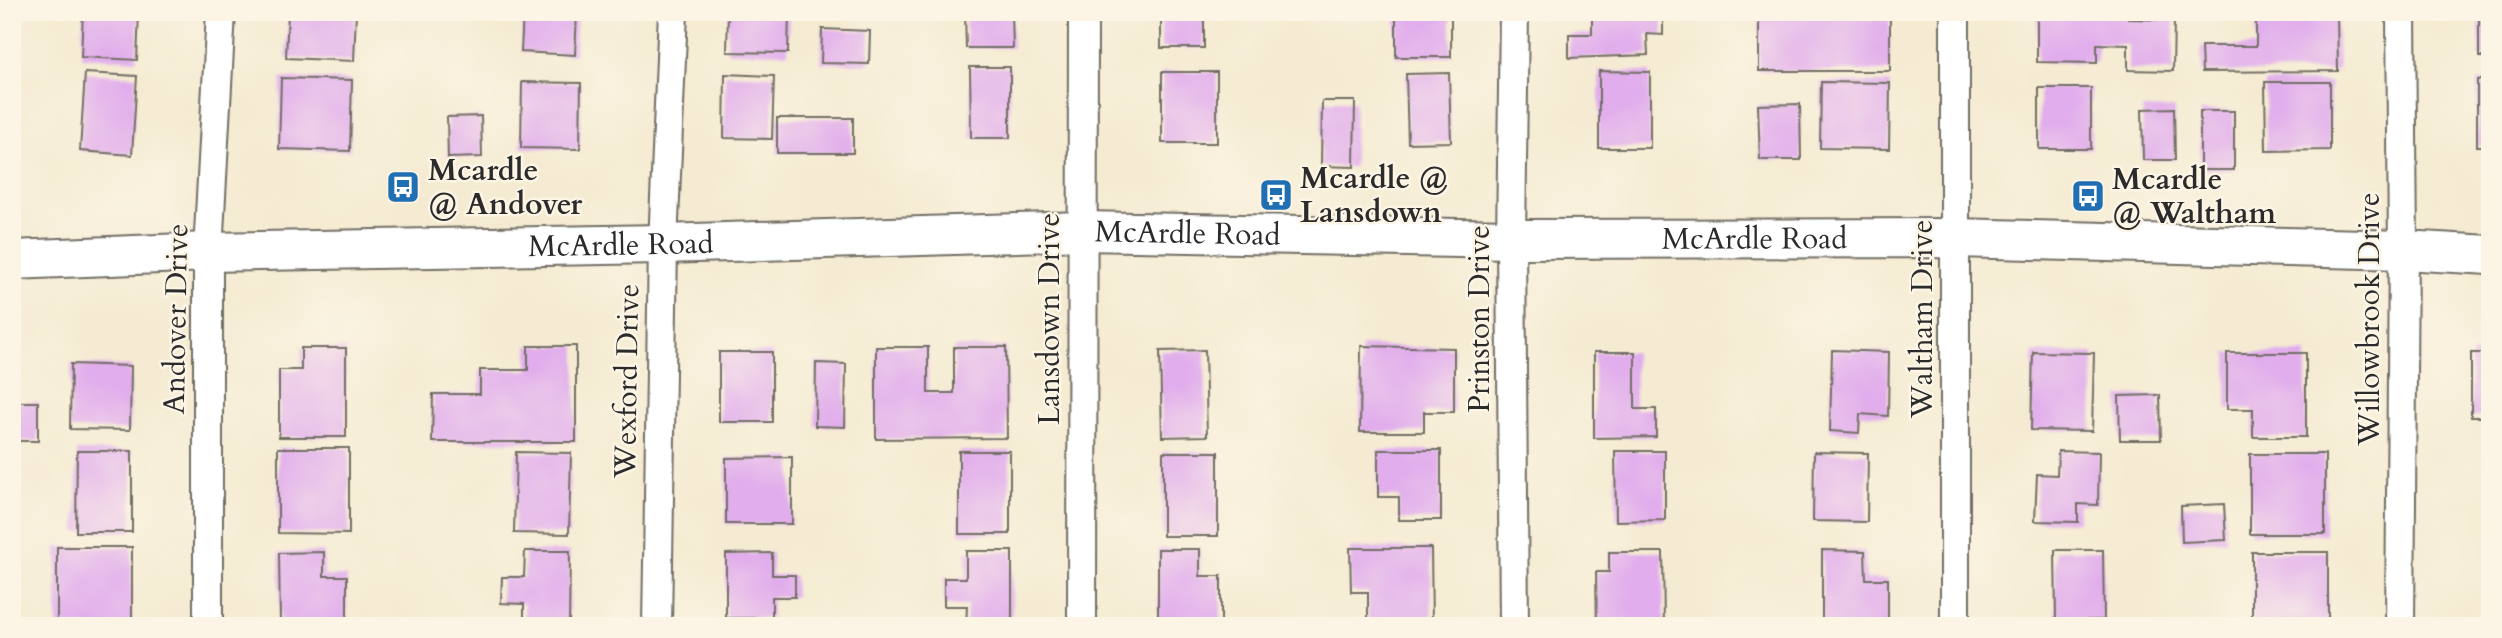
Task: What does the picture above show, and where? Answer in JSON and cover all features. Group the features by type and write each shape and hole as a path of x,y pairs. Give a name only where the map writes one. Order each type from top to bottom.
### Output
{"main road":[{"name":"McArdle Road","path":"12,260 208,252 663,244 1083,231 1511,239 1955,238 2403,250 2490,255"}],"street":[{"name":"Andover Drive","path":"208,626 208,252 221,12"},
{"name":"Wexford Drive","path":"657,626 663,244 673,12"},
{"name":"Lansdown Drive","path":"1082,626 1083,12"},
{"name":"Prinston Drive","path":"1514,12 1511,239 1514,626"},
{"name":"Waltham Drive","path":"1955,12 1955,626"},
{"name":"Willowbrook Drive","path":"2400,12 2403,250 2400,626"}],"building":[{"path":"83,12 139,12 137,60 81,57"},
{"path":"288,12 356,12 354,61 286,58"},
{"path":"523,12 577,12 575,55 521,52"},
{"path":"728,12 789,12 788,53 727,52"},
{"path":"965,12 1012,12 1013,48 966,48"},
{"path":"1161,12 1204,12 1204,48 1161,48"},
{"path":"1396,12 1451,12 1451,57 1396,57"},
{"path":"1592,12 1663,12 1663,35 1647,34 1648,55 1569,58 1569,34 1592,34"},
{"path":"1811,12 1890,12 1890,71 1759,71 1759,17 1812,17"},
{"path":"2037,12 2128,12 2128,19 2174,20 2173,71 2128,70 2128,45 2097,44 2097,63 2037,62"},
{"path":"2256,12 2337,12 2338,71 2202,72 2201,46 2256,46"},
{"path":"2479,12 2490,12 2490,57 2479,57"},
{"path":"822,29 870,31 869,64 821,63"},
{"path":"970,67 1010,67 1010,138 971,138"},
{"path":"1599,71 1650,72 1650,148 1599,148"},
{"path":"1162,72 1217,72 1217,143 1162,143"},
{"path":"85,73 137,76 132,155 80,151"},
{"path":"1449,73 1451,142 1408,143 1406,74"},
{"path":"725,74 774,76 772,139 724,138"},
{"path":"281,78 352,80 350,151 279,149"},
{"path":"2490,79 2490,146 2477,146 2477,80"},
{"path":"522,82 581,83 580,149 521,148"},
{"path":"1821,82 1890,83 1889,149 1820,148"},
{"path":"2265,82 2330,82 2330,150 2266,151"},
{"path":"2039,88 2091,88 2091,149 2039,149"},
{"path":"1322,101 1355,101 1354,167 1321,166"},
{"path":"1800,104 1801,160 1760,160 1758,105"},
{"path":"2174,108 2175,160 2143,160 2142,109"},
{"path":"2200,111 2234,111 2234,170 2200,170"},
{"path":"481,116 482,157 448,158 447,117"},
{"path":"777,118 853,118 853,153 777,153"},
{"path":"528,346 576,346 576,442 432,442 433,394 480,394 480,370 528,370"},
{"path":"1361,346 1454,348 1454,412 1424,412 1424,432 1360,432"},
{"path":"876,347 928,347 928,393 954,393 954,347 1006,347 1007,438 876,439"},
{"path":"301,348 346,348 346,437 279,437 279,370 301,370"},
{"path":"1205,350 1207,436 1162,437 1160,351"},
{"path":"1832,350 1889,352 1888,416 1860,414 1859,433 1830,431"},
{"path":"719,352 772,352 772,422 719,422"},
{"path":"1594,352 1635,352 1635,409 1656,409 1656,437 1594,438"},
{"path":"2033,352 2094,353 2092,431 2031,430"},
{"path":"2227,353 2306,353 2306,437 2253,437 2253,409 2227,409"},
{"path":"2471,353 2490,353 2490,417 2471,417"},
{"path":"816,363 846,364 845,427 815,426"},
{"path":"71,364 131,366 130,430 70,429"},
{"path":"2160,395 2161,440 2120,440 2119,396"},
{"path":"12,402 38,402 38,441 12,441"},
{"path":"278,448 349,448 349,534 278,533"},
{"path":"1378,450 1441,450 1441,520 1399,520 1399,497 1378,497"},
{"path":"77,451 132,451 132,532 76,532"},
{"path":"959,451 1010,451 1010,534 959,534"},
{"path":"1615,451 1665,451 1665,520 1616,521"},
{"path":"2058,451 2099,452 2098,505 2078,504 2078,522 2035,521 2037,474 2057,475"},
{"path":"516,452 571,453 569,534 514,533"},
{"path":"1163,452 1218,452 1218,536 1163,536"},
{"path":"1814,452 1868,453 1867,522 1813,521"},
{"path":"2250,454 2325,454 2325,534 2250,534"},
{"path":"792,457 792,524 726,524 726,458"},
{"path":"2224,504 2226,540 2182,542 2181,506"},
{"path":"57,547 132,547 132,626 57,626"},
{"path":"1350,548 1431,548 1432,626 1368,626 1368,592 1351,592"},
{"path":"1158,549 1200,549 1200,576 1221,576 1221,626 1158,626"},
{"path":"1822,550 1865,551 1866,579 1888,579 1888,626 1822,626"},
{"path":"2055,550 2103,550 2104,620 2056,620"},
{"path":"525,551 570,551 569,626 524,626 524,604 501,603 502,577 524,577"},
{"path":"966,551 1012,551 1012,626 966,626 967,606 944,606 944,578 966,578"},
{"path":"324,552 324,576 347,576 347,623 280,623 279,553"},
{"path":"1609,552 1663,552 1664,626 1597,626 1596,572 1609,572"},
{"path":"2252,552 2328,552 2328,626 2252,626"},
{"path":"772,553 772,575 795,575 795,597 772,597 772,618 726,618 726,554"}],"place":[{"name":"Mcardle @ Andover","path":"403,187"},
{"name":"Mcardle @ Lansdown","path":"1276,195"},
{"name":"Mcardle @ Waltham","path":"2088,196"}]}
